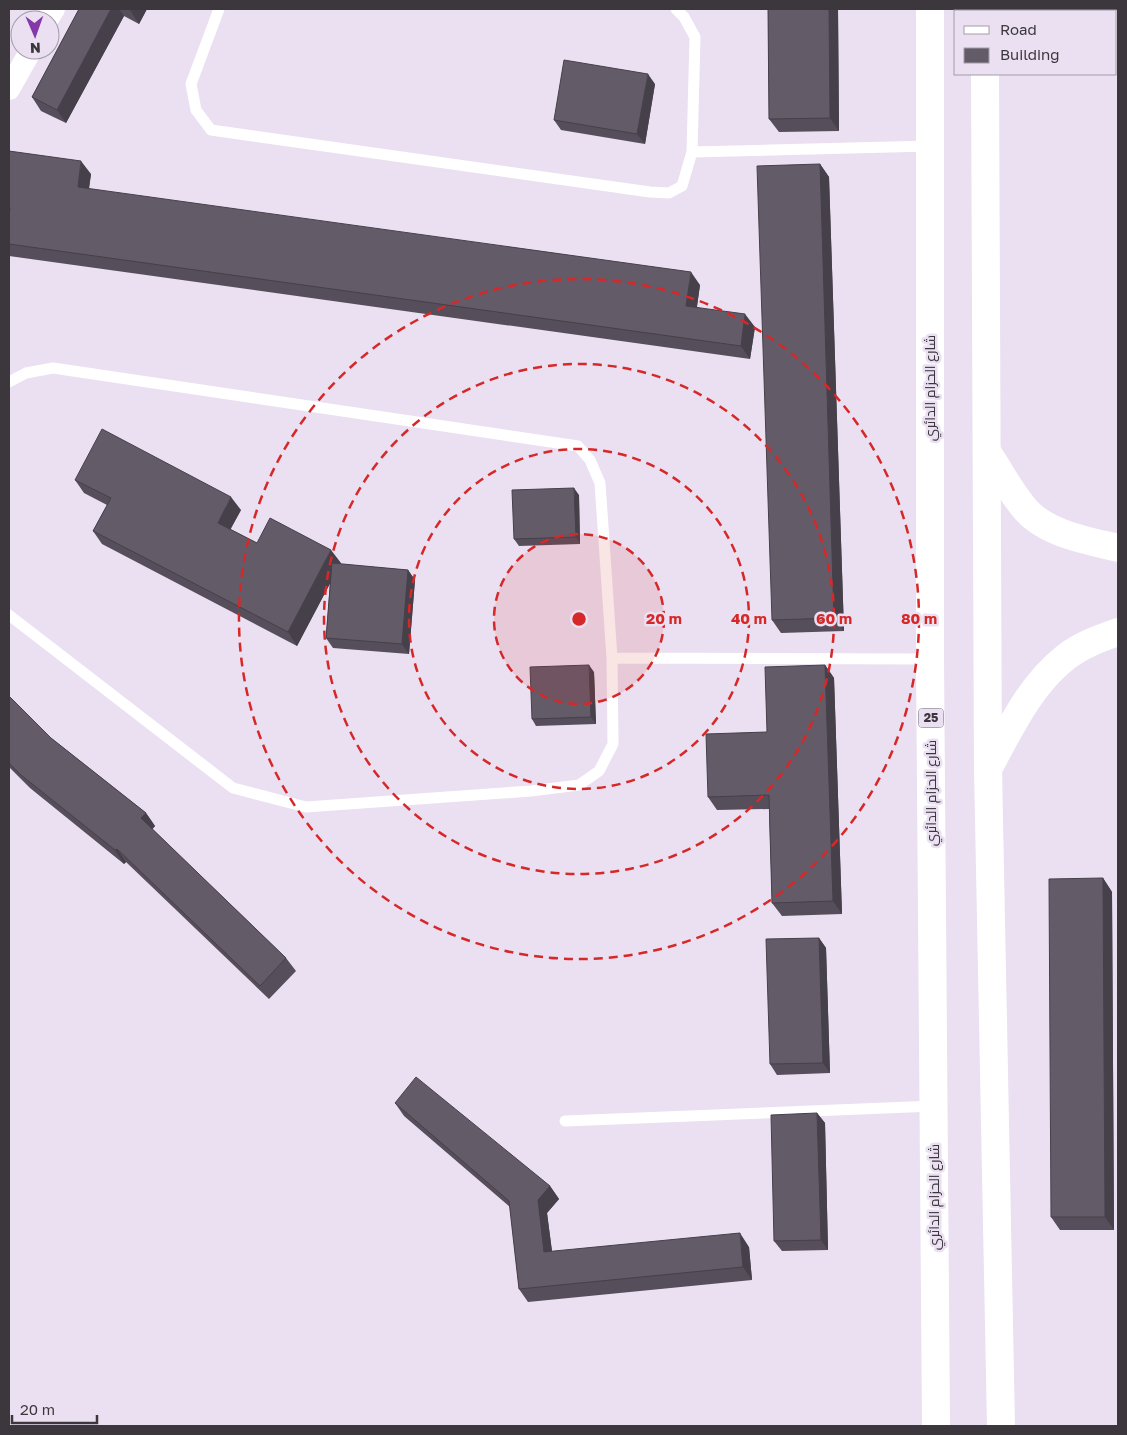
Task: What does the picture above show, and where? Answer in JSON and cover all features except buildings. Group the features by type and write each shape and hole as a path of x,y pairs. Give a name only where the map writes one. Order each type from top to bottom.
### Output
{"main road":[{"name":"شارع الحزام الدائري","path":"930,9 930,659 936,1426"},
{"path":"984,75 988,769 1001,1426"},
{"path":"987,452 1027,511 1047,526 1062,534 1118,548"},
{"path":"988,769 1024,703 1040,682 1067,656 1099,639 1118,632"}],"street":[{"path":"9,89 25,60"}],"lane":[{"path":"219,9 191,84 196,110 211,130 650,192 669,193 682,186 692,152 695,37 684,17 676,9"},
{"path":"692,152 930,146"},
{"path":"9,382 26,373 53,368 578,446 590,460 600,484 612,658 613,744 599,771 579,786 306,807 233,788 9,615"},
{"path":"612,658 930,659"},
{"path":"565,1121 934,1106"}]}
